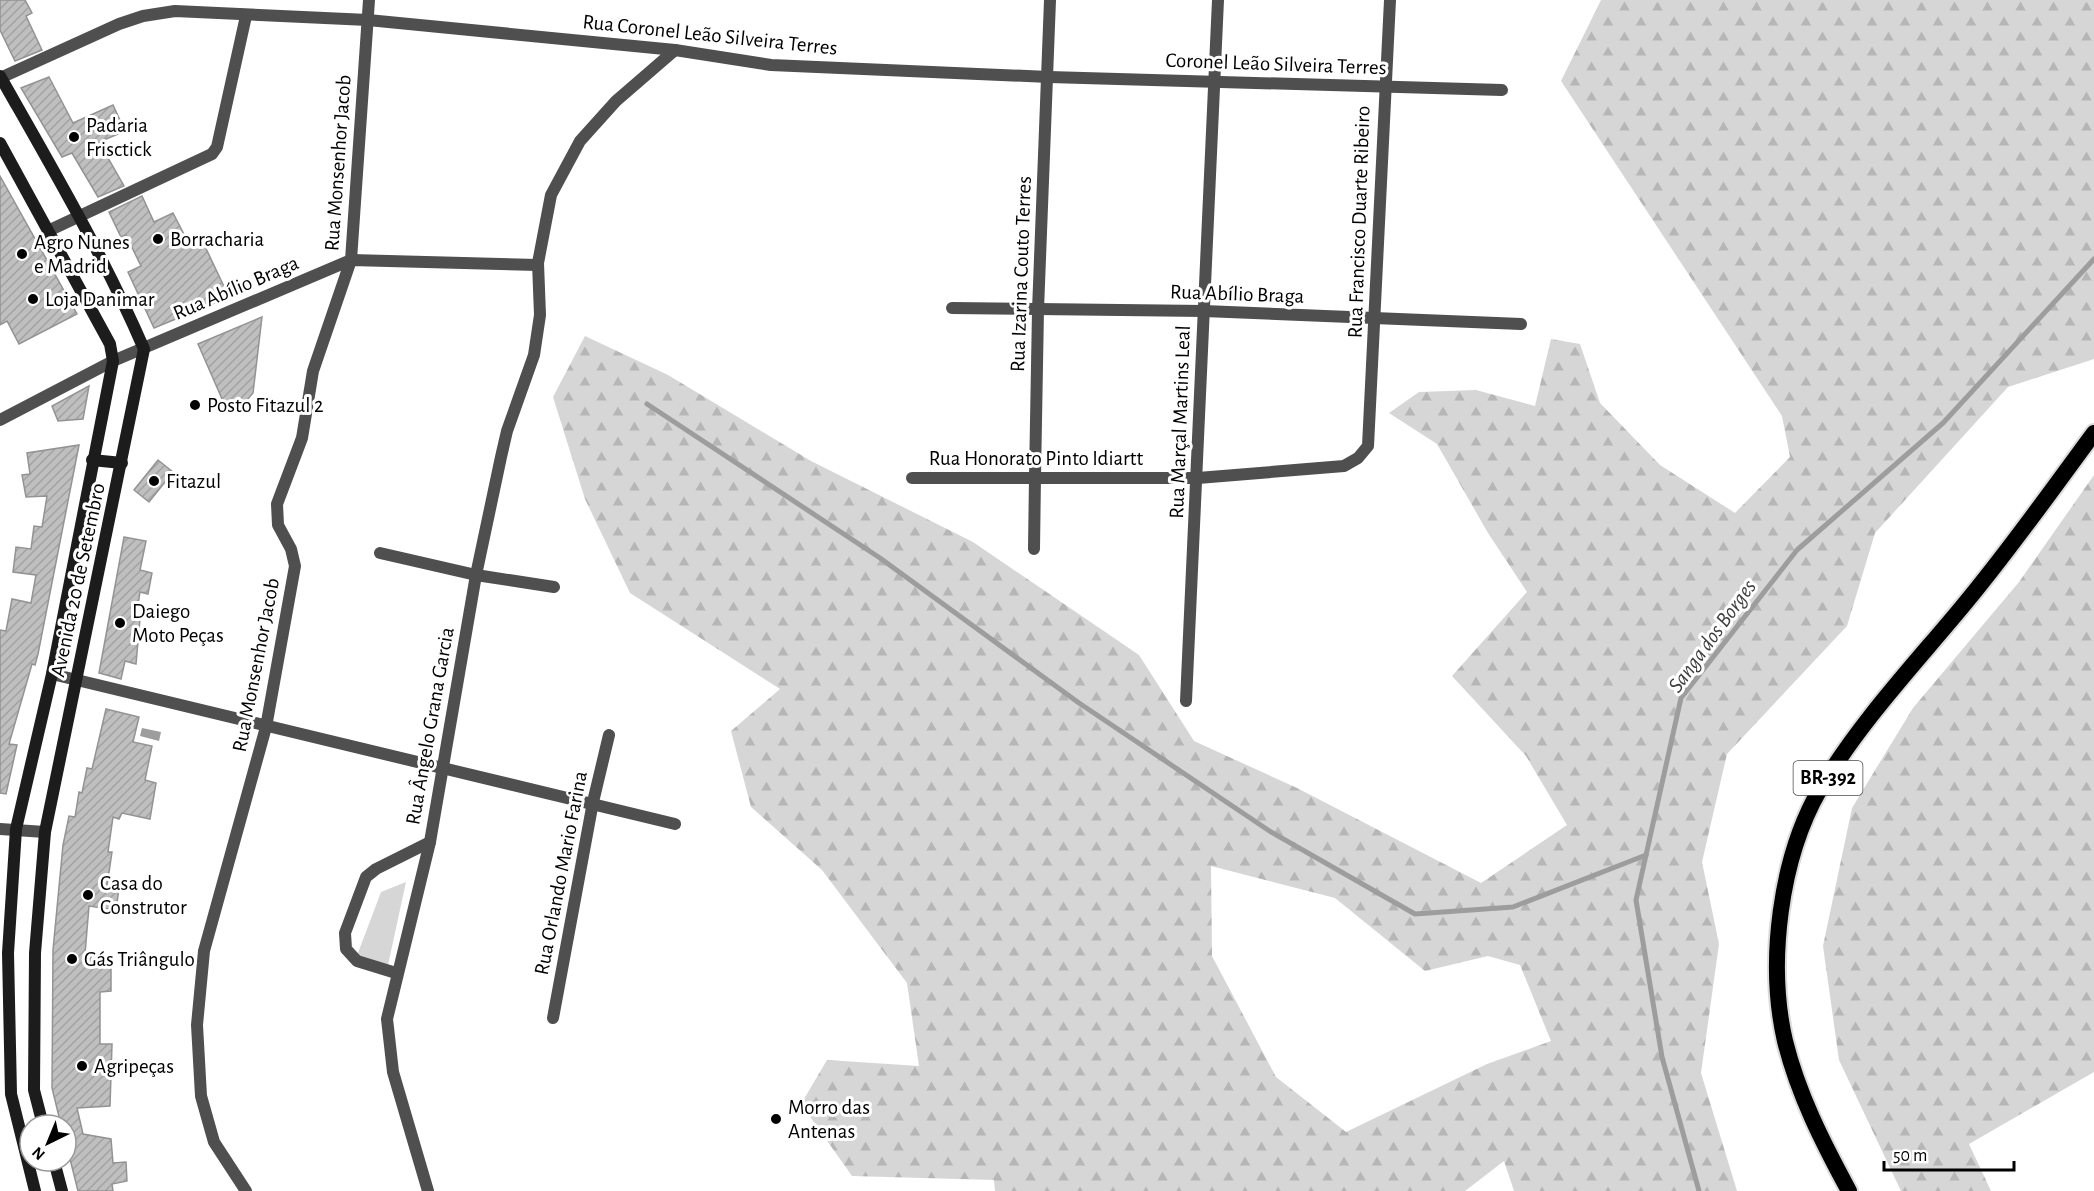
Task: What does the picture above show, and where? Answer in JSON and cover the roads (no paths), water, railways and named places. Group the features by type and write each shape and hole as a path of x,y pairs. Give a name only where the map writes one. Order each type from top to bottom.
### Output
{"highway":[{"name":"BR-392","path":"1849,1191 1821,1139 1799,1085 1785,1040 1779,991 1778,942 1784,892 1794,853 1805,821 1839,759 1892,688 1970,597 2094,433"}],"main road":[{"path":"0,77 79,214 118,289 144,349"},
{"name":"Avenida 20 de Setembro","path":"0,143 50,230 110,344 113,362 92,460 52,674 16,829 8,954 11,1094 35,1191"},
{"name":"Avenida 20 de Setembro","path":"40,1113 33,1090 35,954 45,832 78,680 144,349"},
{"path":"92,460 122,464"},
{"path":"11,1094 33,1090"},
{"path":"57,1173 62,1191"}],"street":[{"name":"Rua Monsenhor Jacob","path":"246,1191 214,1142 201,1096 197,1025 204,951 266,727 295,566 291,549 278,525 277,504 302,438 313,370 351,260 369,0"},
{"name":"Rua Izarina Couto Terres","path":"1034,549 1038,310 1049,76 1050,0"},
{"name":"Rua Marçal Martins Leal","path":"1186,701 1198,478 1218,0"},
{"name":"Rua Francisco Duarte Ribeiro","path":"1368,446 1390,0"},
{"path":"0,77 119,24 143,16 175,11 368,20"},
{"path":"50,230 79,214 212,154 217,147 246,16"},
{"name":"Rua Coronel Leão Silveira Terres","path":"368,20 675,50 771,64 1049,76"},
{"name":"Rua Ângelo Grana Garcia","path":"428,1191 393,1072 387,1019 396,973 430,842 476,575 507,431 534,356 540,315 538,265 551,195 580,141 616,101 675,50"},
{"name":"Coronel Leão Silveira Terres","path":"1049,76 1502,90"},
{"name":"Rua Abílio Braga","path":"0,420 113,362 351,260 538,265"},
{"name":"Rua Abílio Braga","path":"952,308 1204,311 1521,324"},
{"name":"Rua Honorato Pinto Idiartt","path":"912,478 1198,478 1344,466 1358,458 1368,446"},
{"path":"380,553 476,575 554,588"},
{"path":"52,674 441,770 593,802 675,824"},
{"name":"Rua Orlando Mario Farina","path":"553,1018 593,802 609,735"},
{"path":"0,829 45,832"},
{"path":"396,973 357,961 346,949 345,933 366,877 376,869 430,842"}],"waterway":[{"name":"Sanga dos Borges","path":"1699,1191 1662,1057 1636,900 1681,698 1797,550 1943,423 2094,259"},
{"path":"647,404 880,558 1079,703 1271,832 1415,914 1513,907 1646,855"}],"place":[{"name":"Padaria Frisctick","path":"74,137"},
{"name":"Borracharia","path":"158,239"},
{"name":"Agro Nunes e Madrid","path":"22,254"},
{"name":"Loja Danimar","path":"33,299"},
{"name":"Posto Fitazul 2","path":"195,405"},
{"name":"Fitazul","path":"154,481"},
{"name":"Daiego Moto Peças","path":"120,623"},
{"name":"Casa do Construtor","path":"88,895"},
{"name":"Gás Triângulo","path":"72,959"},
{"name":"Agripeças","path":"82,1066"},
{"name":"Morro das Antenas","path":"776,1119"}]}
